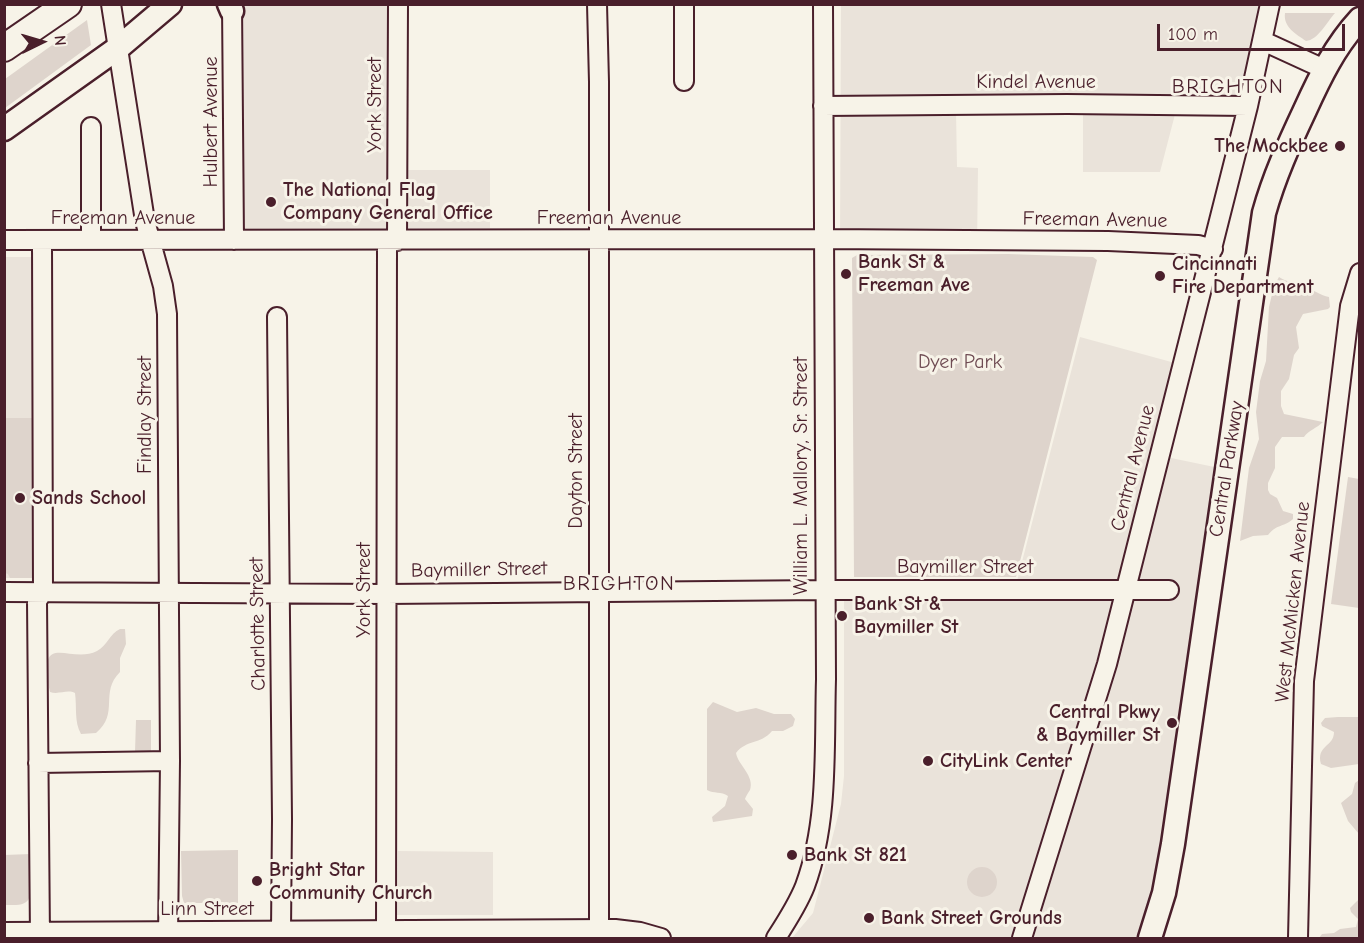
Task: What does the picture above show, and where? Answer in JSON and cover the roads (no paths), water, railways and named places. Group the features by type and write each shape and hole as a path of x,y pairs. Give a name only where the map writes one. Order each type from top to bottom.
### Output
{"highway":[{"path":"4,48 62,9"}],"main road":[{"path":"4,129 118,48 170,4"},
{"name":"Central Parkway","path":"1150,939 1164,893 1173,844 1261,229 1272,186 1282,159 1324,69 1359,19"}],"street":[{"name":"Findlay Street","path":"111,4 145,220 163,286 167,314 170,761 168,935"},
{"name":"York Street","path":"386,935 386,594 398,4"},
{"name":"Dayton Street","path":"597,4 599,934"},
{"path":"684,4 684,81"},
{"name":"William L. Mallory, Sr. Street","path":"776,939 794,910 805,885 822,808 825,679 823,4"},
{"name":"Central Avenue","path":"1022,939 1093,715 1213,249 1270,4"},
{"name":"Hulbert Avenue","path":"231,7 234,240"},
{"path":"1263,41 1324,69"},
{"name":"Kindel Avenue","path":"823,106 1067,104 1248,106"},
{"path":"91,127 91,240"},
{"name":"Freeman Avenue","path":"4,240 1108,241 1198,245 1213,249"},
{"path":"40,935 37,601 43,592 42,241"},
{"name":"West McMicken Avenue","path":"1298,939 1304,681 1350,306 1359,273"},
{"name":"Charlotte Street","path":"277,316 282,807 281,931"},
{"name":"Baymiller Street","path":"4,592 386,594 599,591 1169,590"},
{"path":"38,763 170,761"},
{"name":"Linn Street","path":"4,932 40,935 168,935 281,931 386,935 640,932 661,939"}],"place":[{"name":"The Mockbee","path":"1340,146"},
{"name":"The National Flag Company General Office","path":"271,202"},
{"name":"Bank St & Freeman Ave","path":"846,274"},
{"name":"Cincinnati Fire Department","path":"1160,276"},
{"name":"Sands School","path":"20,498"},
{"name":"Bank St & Baymiller St","path":"842,616"},
{"name":"Central Pkwy & Baymiller St","path":"1172,723"},
{"name":"CityLink Center","path":"928,761"},
{"name":"Bank St 821","path":"792,855"},
{"name":"Bright Star Community Church","path":"257,881"},
{"name":"Bank Street Grounds","path":"869,918"}],"district":[{"name":"BRIGHTON","path":"1228,87"},
{"name":"BRIGHTON","path":"619,584"}],"park label":[{"name":"Dyer Park","path":"960,362"}]}
